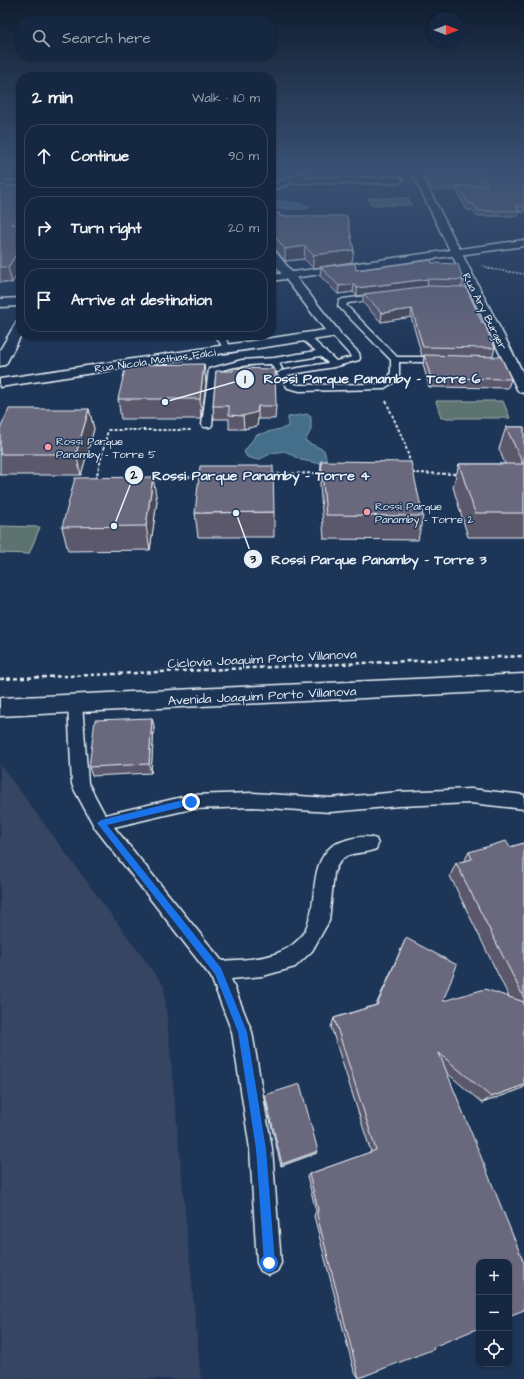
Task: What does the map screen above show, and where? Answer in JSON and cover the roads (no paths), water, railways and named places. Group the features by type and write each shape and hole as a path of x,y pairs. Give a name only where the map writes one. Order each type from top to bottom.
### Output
{"street":[{"name":"Rua Ary Burger","path":"446,232 472,292 511,362 524,389"},
{"path":"455,250 524,237"},
{"path":"281,271 524,243"},
{"path":"276,262 281,271 334,333"},
{"path":"0,302 16,302"},
{"path":"0,311 16,311"},
{"path":"0,362 16,333"},
{"name":"Rua Nicola Mathias Falci","path":"0,383 229,350 334,333"},
{"name":"Avenida Joaquim Porto Villanova","path":"0,707 524,682"}],"lane":[{"path":"390,295 346,301 342,303 342,306 395,359 448,360"},
{"path":"281,374 334,364 356,358 356,355 334,333"},
{"path":"306,338 334,364"},
{"path":"222,340 229,350"},
{"path":"207,425 212,372 231,364 274,361 321,353"},
{"path":"274,361 281,374 291,386 300,388 380,387 392,381 395,375 395,359"},
{"path":"75,704 80,784 101,823 218,971 242,1032 261,1149 269,1263"},
{"path":"101,823 191,802 253,800 330,805 399,798 471,796 524,802"},
{"path":"218,971 263,967 288,960 306,945 320,921 325,873 330,861 339,851 354,845 370,844"}],"place":[{"name":"Rossi Parque Panamby - Torre 6","path":"165,402"},
{"name":"Rossi Parque Panamby - Torre 5","path":"48,447"},
{"name":"Rossi Parque Panamby - Torre 2","path":"367,512"},
{"name":"Rossi Parque Panamby - Torre 3","path":"236,513"},
{"name":"Rossi Parque Panamby - Torre 4","path":"114,526"}]}
